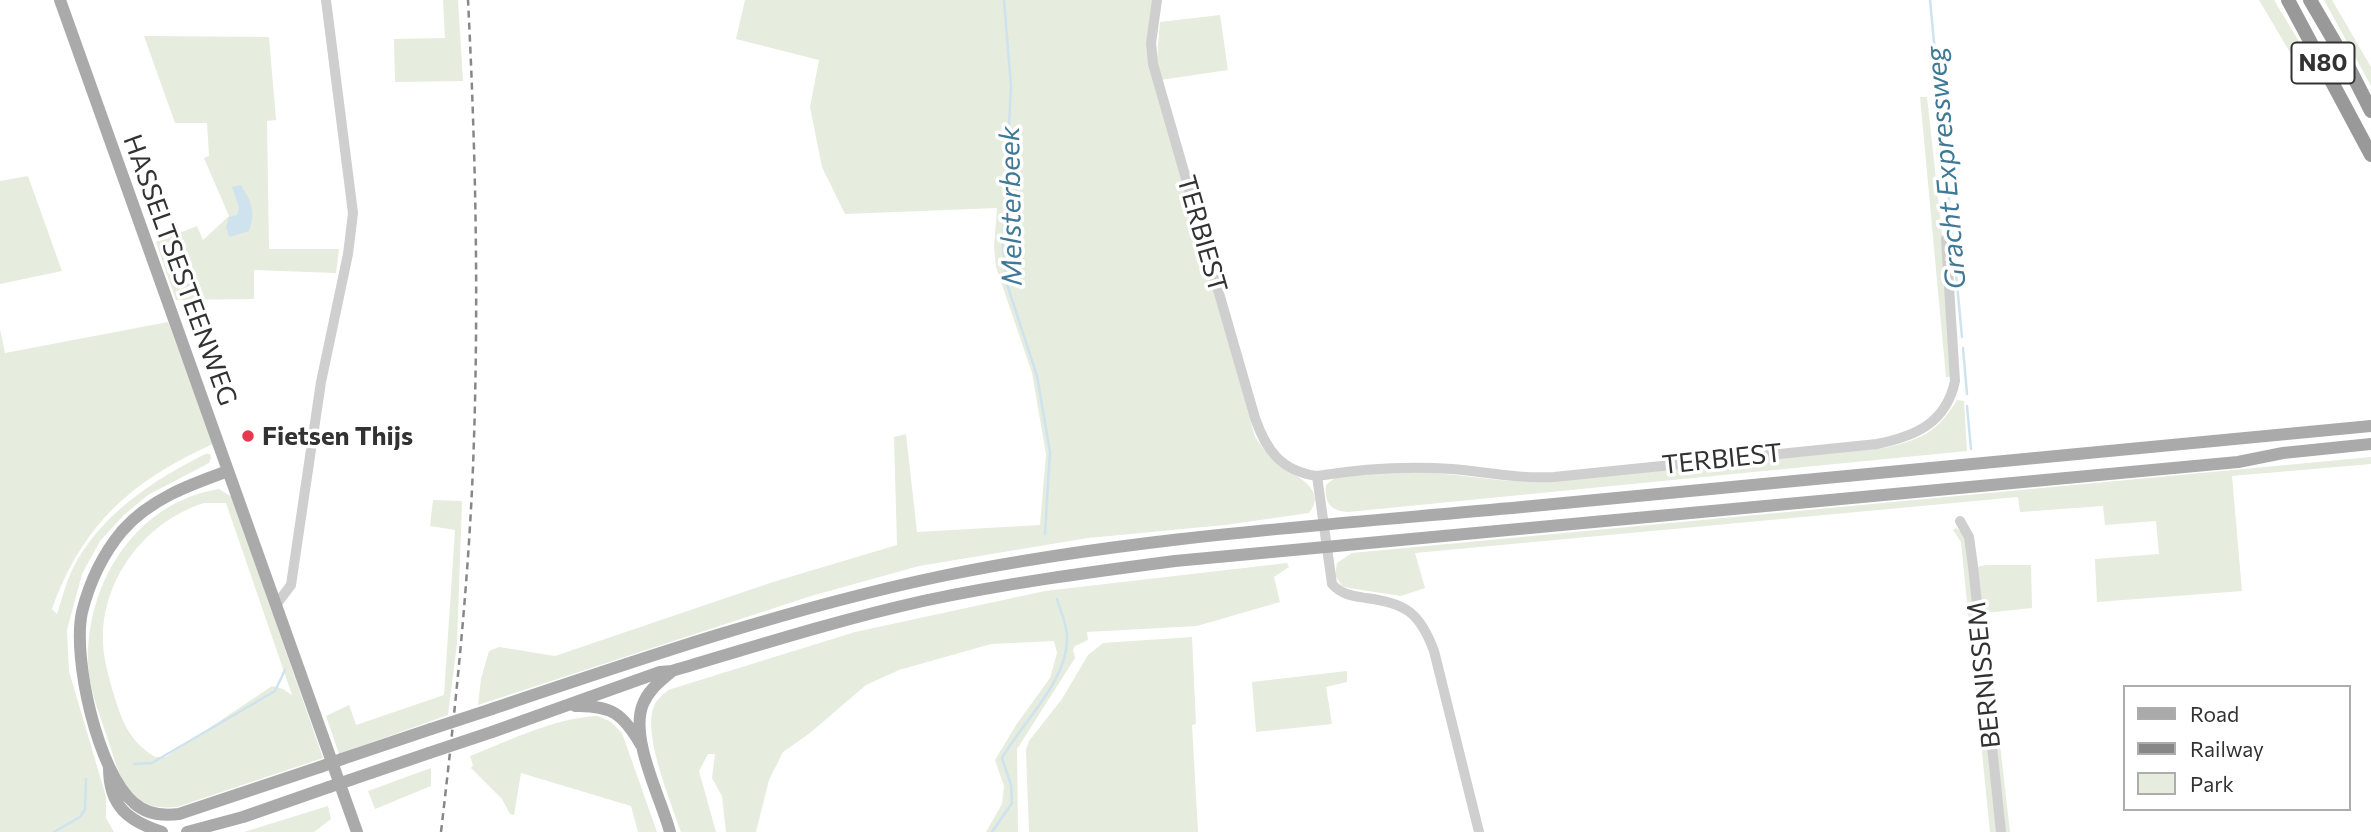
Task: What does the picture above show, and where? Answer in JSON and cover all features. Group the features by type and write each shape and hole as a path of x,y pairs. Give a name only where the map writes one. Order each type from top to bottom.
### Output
{"highway":[{"name":"N80","path":"2288,0 2371,155"},
{"name":"N80","path":"2310,0 2371,111"}],"main road":[{"name":"HASSELTSESTEENWEG","path":"60,0 357,832"},
{"path":"228,471 167,496 123,530 105,555 90,586 82,613 79,643 82,677 88,706 109,767 123,792 135,805 162,816 179,814 644,658 797,612 943,576 1049,557 1324,526 2371,426"},
{"path":"187,832 243,817 567,707 660,672 672,671 837,622 923,601 1031,580 1175,561 2177,468 2371,444"},
{"path":"670,832 643,748 640,717 642,706 653,687 672,671"},
{"path":"567,707 598,707 617,714 626,722 643,748"},
{"path":"109,767 109,784 115,800 126,814 143,826 162,832"}],"street":[{"path":"276,605 291,585 321,382 348,254 353,213 326,0"},
{"name":"TERBIEST","path":"1157,0 1151,43 1153,64 1255,418 1262,440 1272,453 1295,470 1317,476 1423,468 1511,477 1553,477 1877,444 1905,438 1928,426 1937,416 1952,395 1955,381 1947,239"},
{"path":"1317,476 1328,571 1332,584 1345,594 1401,606 1412,612 1428,634 1479,832"},
{"name":"BERNISSEM","path":"1960,521 1969,537 1972,556 2001,832"}],"green space":[{"path":"443,0 458,0 463,81 395,82 394,39 445,38"},
{"path":"745,0 1153,0 1147,50 1255,437 1273,460 1311,488 1314,504 1309,513 1225,525 1088,538 919,566 811,596 478,705 481,679 489,651 499,647 555,656 773,582 897,545 894,437 906,434 917,532 1040,525 1046,454 1032,373 996,267 994,247 997,208 845,214 822,167 810,107 819,60 736,39"},
{"path":"2259,0 2274,0 2306,53 2294,59"},
{"path":"2324,0 2332,0 2371,67 2371,86"},
{"path":"1220,15 1228,70 1160,80 1157,59 1160,22"},
{"path":"144,36 269,37 276,120 267,121 269,249 339,249 336,273 254,270 254,299 176,300 156,242 197,226 203,240 229,216 204,158 209,156 207,123 175,123"},
{"path":"1920,97 1927,97 1946,271 1950,377 1946,377"},
{"path":"28,176 62,271 0,284 0,181"},
{"path":"168,322 213,444 158,473 113,508 79,553 64,579 52,609 57,614 73,568 98,531 113,515 166,476 205,454 210,454 209,463 148,495 124,515 100,541 82,574 67,630 69,671 106,797 106,818 114,832 0,832 0,329 5,353"},
{"path":"1957,400 1964,401 1967,451 1348,512 1333,508 1326,497 1326,485 1337,476 1418,471 1509,481 1552,481 1884,448 1908,442 1935,428"},
{"path":"2371,457 2371,464 2232,476 2242,591 2097,602 2095,559 2159,554 2156,521 2105,525 2103,506 2020,512 2018,497 1415,553 1425,588 1401,596 1342,586 1335,575 1337,563 1352,553"},
{"path":"219,489 232,497 323,758 177,807 151,806 131,793 118,770 90,680 90,631 107,575 122,550 141,528 164,510 190,497","holes":["204,503 226,503 292,695 272,686 166,757 155,757 132,737 116,702 103,649 106,612 121,571 148,537 183,511"]},
{"path":"433,500 462,501 457,644 448,715 339,754 326,716 349,705 356,725 444,695 455,530 430,526"},
{"path":"1956,528 1963,533 1967,546 1997,832 1990,832 1961,542 1953,530"},
{"path":"1287,563 1289,567 1274,577 1280,602 1197,626 1087,632 1088,640 1075,646 1075,658 1017,749 1018,832 986,832 1002,804 1004,786 995,760 1050,678 1057,653 1054,641 991,644 899,670 866,685 810,733 783,752 769,780 756,832 726,832 722,796 712,778 715,754 708,754 699,771 716,832 681,832 659,768 652,733 651,718 654,706 668,690 855,632 1045,591"},
{"path":"2031,565 2032,608 1985,613 2010,832 2004,832 1977,567"},
{"path":"1192,637 1196,724 1192,725 1198,832 1029,832 1026,750 1029,741 1062,699 1088,655 1103,643"},
{"path":"1347,671 1347,682 1326,687 1332,724 1256,732 1252,682"},
{"path":"598,716 611,722 622,733 657,832 638,832 631,806 521,773 514,815 510,814 502,799 471,768 473,765 470,756 549,725"},
{"path":"431,768 431,786 375,809 368,791"},
{"path":"328,806 331,819 314,832 244,832"}],"water":[{"path":"241,185 252,207 251,224 249,231 229,237 226,227 229,217 237,215 239,208 232,187"}],"waterway":[{"name":"Melsterbeek","path":"1004,0 1011,86 1003,246 1006,281 1037,376 1050,452 1045,534"},
{"name":"Gracht Expressweg","path":"1930,0 1962,337"},
{"name":"Gracht Expressweg","path":"1963,348 1967,394"},
{"name":"Gracht Expressweg","path":"1967,406 1971,449"},
{"name":"Melsterbeek","path":"992,832 1012,803 1011,785 1002,758 1053,684 1066,652 1067,631 1057,599"},
{"path":"134,764 152,763 275,691 285,670"},
{"path":"54,832 80,817 85,809 86,779"}],"railway":[{"path":"441,832 460,650 473,467 476,234 468,0"}],"place":[{"name":"Fietsen Thijs","path":"248,436"}]}
